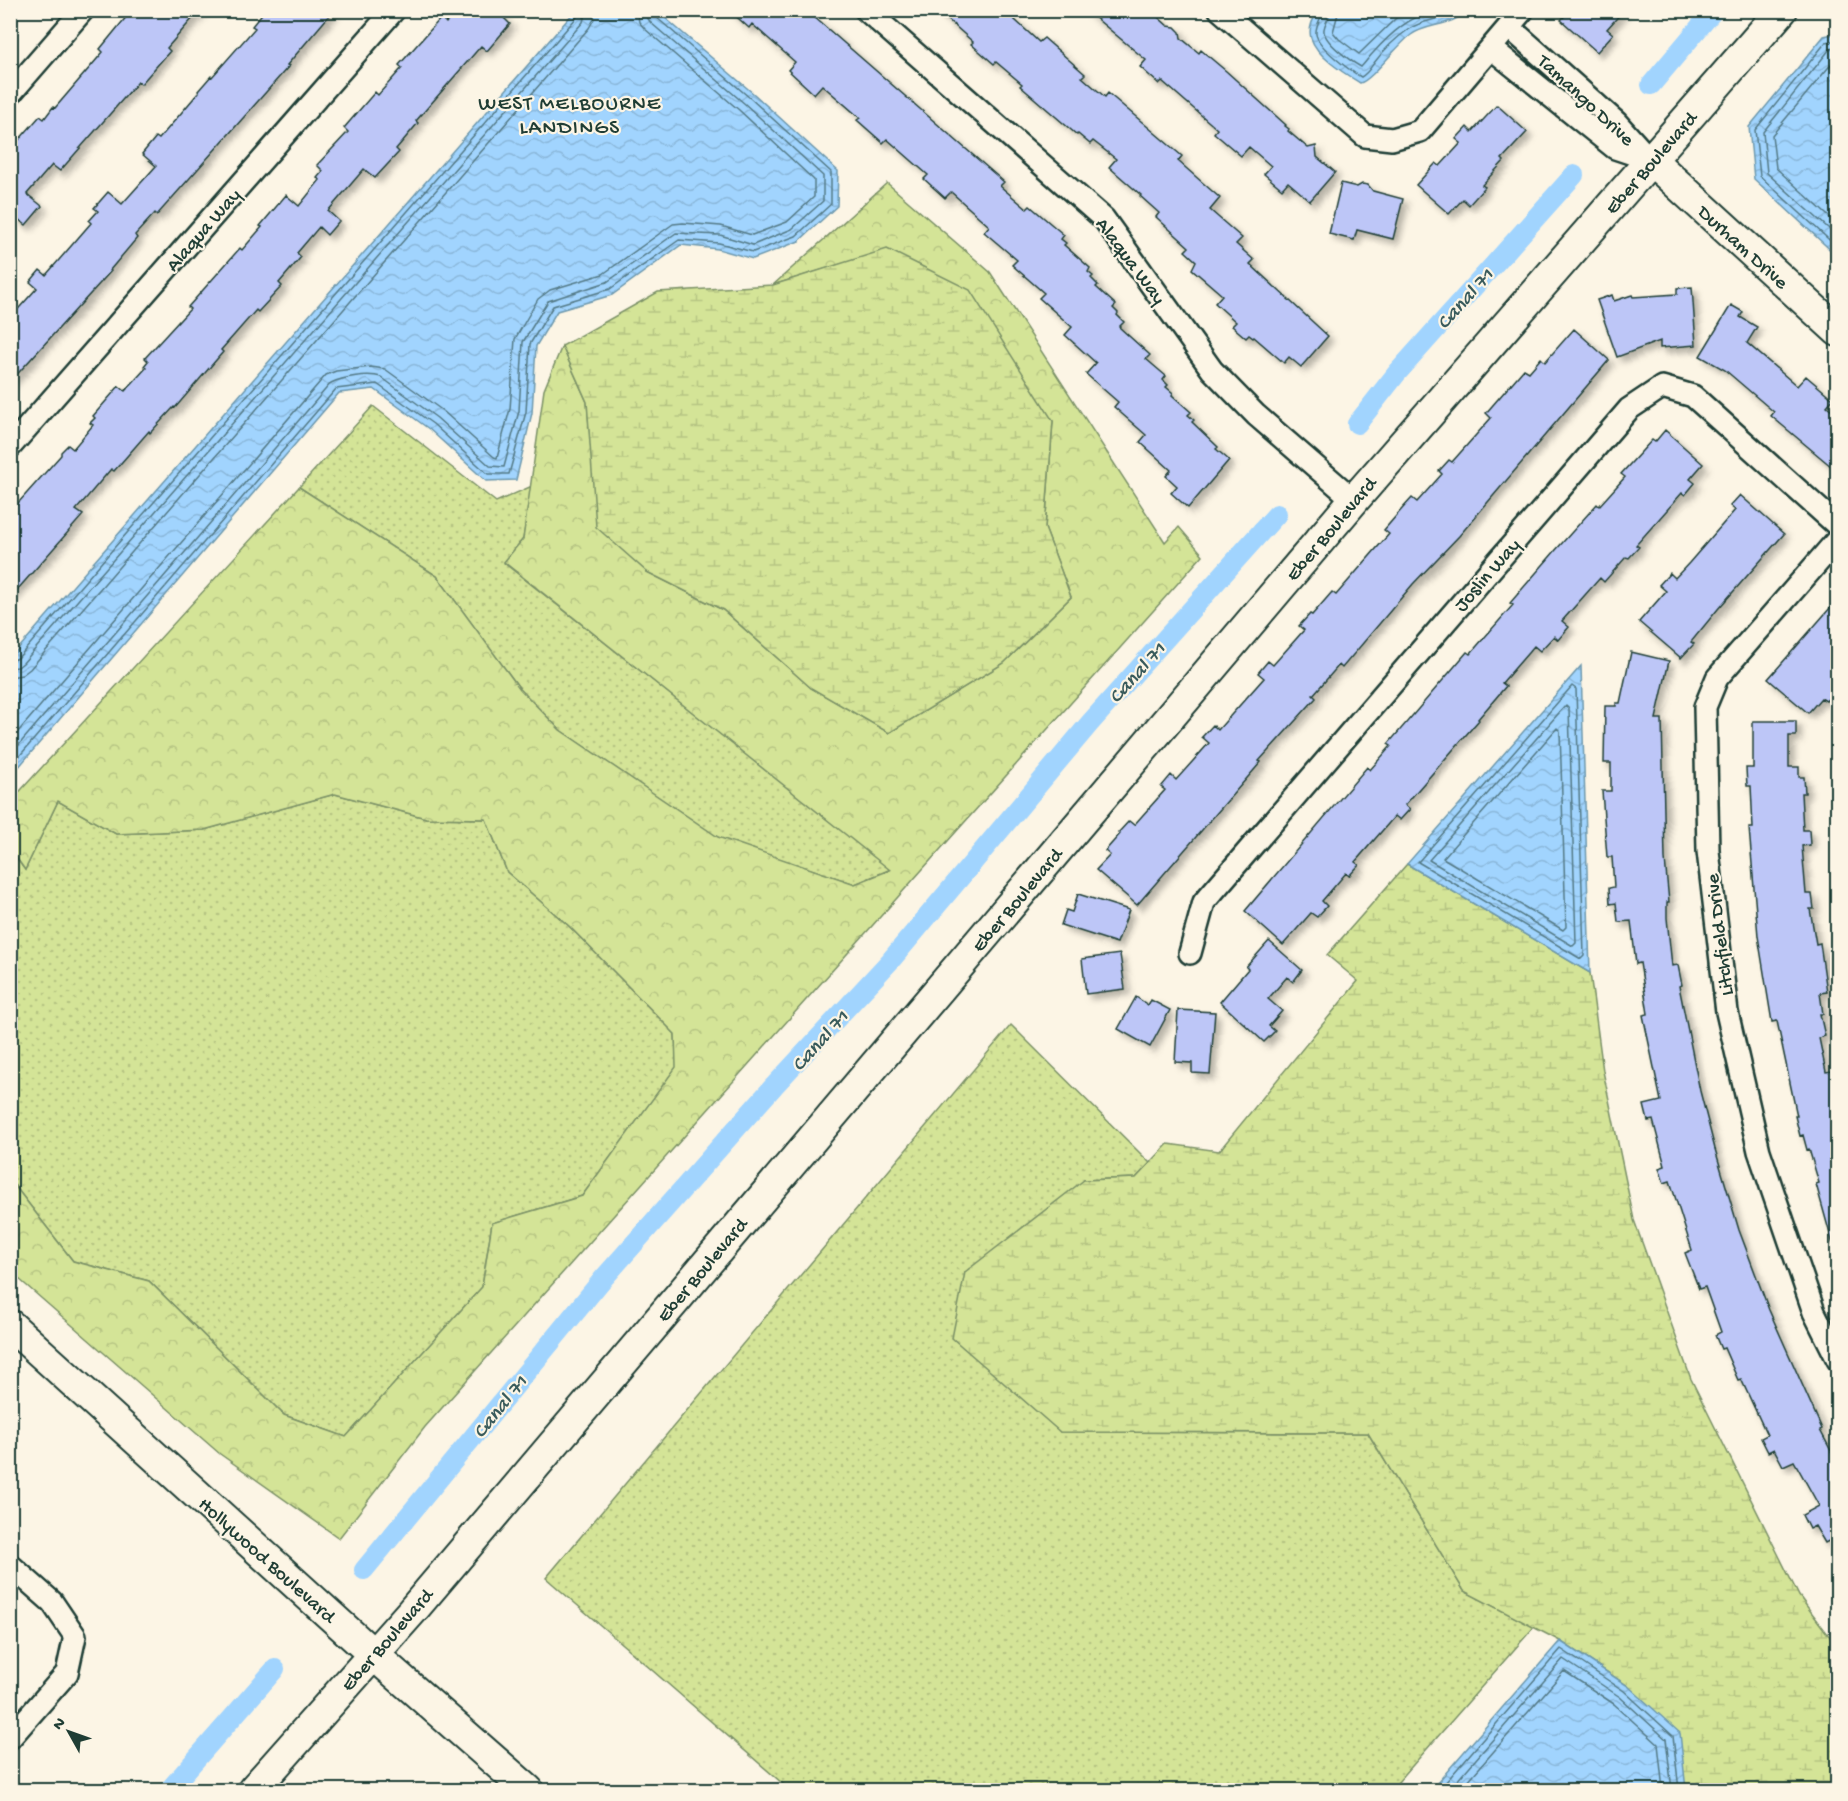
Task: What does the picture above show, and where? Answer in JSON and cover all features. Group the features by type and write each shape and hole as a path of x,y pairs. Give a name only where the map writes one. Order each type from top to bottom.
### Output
{"street":[{"path":"10,94 83,10"},
{"name":"Alaqua Way","path":"10,447 394,10"},
{"name":"Alaqua Way","path":"866,10 1104,219 1212,370 1256,415 1354,500"},
{"path":"1220,10 1365,136 1392,140 1420,131 1523,10"},
{"name":"Eber Boulevard","path":"253,1791 374,1655 1354,500 1782,10"},
{"name":"Tamango Drive","path":"1509,27 1616,122 1651,160"},
{"name":"Tamango Drive","path":"1491,48 1616,148 1651,160"},
{"name":"Durham Drive","path":"1651,160 1838,331"},
{"name":"Joslin Way","path":"1190,953 1204,902 1629,409 1662,387 1693,396 1838,526"},
{"name":"Litchfield Drive","path":"1838,539 1717,678 1705,707 1708,851 1727,1012 1759,1151 1814,1312 1838,1360"},
{"name":"Hollywood Boulevard","path":"10,1325 374,1655 528,1791"},
{"path":"10,1565 52,1602 75,1636 67,1673 10,1738"}],"green space":[{"path":"887,183 990,272 1165,542 1179,527 1203,555 425,1427 339,1538 220,1454 11,1272 11,1181 73,1261 149,1281 284,1415 346,1437 482,1287 492,1223 582,1196 676,1067 675,1034 569,926 507,872 486,819 426,818 335,794 204,830 116,834 58,801 25,870 11,850 10,802 299,487 437,576 520,689 560,730 718,837 855,884 890,870 504,562 523,539 544,390 562,346 587,402 592,460 647,572 723,610 811,688 889,733 1004,663 1071,597 1045,528 1053,421 887,250 773,285"},
{"path":"887,249 970,290 1053,421 1045,528 1071,597 1004,663 889,733 811,688 723,610 647,572 596,527 587,402 562,346 658,292 773,285"},
{"path":"373,406 496,502 532,486 523,539 504,563 891,869 855,884 718,838 560,730 520,689 437,576 299,487"},
{"path":"335,794 426,818 486,819 507,872 569,926 675,1034 677,1067 582,1196 492,1223 482,1287 346,1437 284,1415 149,1281 73,1261 11,1181 10,850 25,870 58,801 116,834 204,830"},
{"path":"1407,864 1590,973 1603,1071 1634,1220 1691,1379 1799,1596 1837,1646 1837,1790 1686,1790 1628,1686 1560,1641 1464,1591 1368,1433 1060,1432 952,1338 965,1272 1084,1180 1136,1178 1168,1144 1219,1151 1358,981 1327,955"},
{"path":"1011,1025 1150,1163 1136,1178 1084,1180 1060,1432 1368,1433 1464,1591 1534,1627 1391,1790 790,1790 546,1578"}],"water":[{"path":"1318,10 1466,11 1454,20 1424,28 1411,35 1371,76 1360,83 1332,64 1314,45 1310,31"},
{"path":"575,11 657,11 754,94 838,171 837,206 799,241 753,259 718,249 681,245 612,295 557,311 536,346 532,413 516,480 486,481 429,429 374,389 339,393 11,776 11,657"},
{"path":"1838,33 1837,256 1754,179 1749,127 1824,36"},
{"path":"1581,666 1590,973 1407,864"},
{"path":"1560,1641 1628,1686 1680,1733 1686,1790 1431,1790"}],"building":[{"path":"132,10 200,10 167,48 170,51 141,84 138,82 60,171 52,165 27,194 42,206 26,225 10,213 10,150 40,116 44,119 53,107 55,108 103,52 100,49"},
{"path":"265,10 334,10 287,65 289,66 221,143 157,215 155,213 135,235 137,238 111,271 10,382 10,318 37,288 30,282 40,270 46,275 91,223 89,221 98,211 94,208 108,192 122,204 156,166 142,154 156,137 159,139 198,91 255,28 252,26"},
{"path":"457,10 496,10 510,24 487,51 481,46 416,121 418,123 396,149 399,152 375,178 364,169 328,211 339,221 327,235 319,227 297,253 301,257 279,283 282,286 258,312 256,310 175,408 150,433 149,431 114,471 111,469 76,510 83,515 10,598 10,512 68,445 73,449 93,425 90,423 95,418 93,416 119,386 125,391 146,368 144,366 148,361 145,358 190,309 188,307 240,248 242,250 262,227 260,226 286,195 299,206 320,180 317,178 323,171 317,165 348,132 344,128 375,92 378,95 402,68 399,65 441,18 446,23"},
{"path":"729,10 792,10 799,17 806,10 1004,182 1000,186 1027,209 1030,206 1064,235 1061,239 1066,243 1064,245 1090,268 1088,272 1098,285 1096,287 1116,305 1113,308 1124,322 1119,327 1150,355 1146,359 1166,376 1163,380 1168,385 1166,387 1191,412 1188,415 1194,420 1192,422 1229,460 1188,508 1171,493 1177,486 1166,476 1171,470 1140,442 1146,435 1114,407 1118,402 1086,374 1096,363 1065,335 1072,327 1039,298 1044,293 1012,265 1017,260 984,232 989,226 951,192 945,198 924,179 928,175 887,139 883,143 857,120 860,118 822,85 814,94 788,70 795,62 752,24 749,28"},
{"path":"937,10 1004,10 1039,42 1044,38 1085,74 1082,77 1105,97 1108,93 1182,156 1178,161 1220,198 1210,210 1242,238 1236,244 1254,260 1250,264 1328,336 1301,367 1289,357 1284,363 1254,337 1249,335 1246,338 1232,326 1236,322 1215,303 1222,295 1192,269 1196,261 1185,251 1189,247 1156,217 1159,213 1141,195 1109,167 1116,159 1093,141 1090,144 1077,135 1020,86 1022,84 971,44 973,42"},
{"path":"1086,10 1150,10 1168,26 1175,27 1180,32 1181,38 1199,53 1201,50 1226,71 1308,148 1316,146 1317,157 1335,172 1310,201 1288,182 1282,189 1264,174 1271,166 1249,147 1241,156 1214,133 1217,129 1162,81 1159,84 1140,67 1146,60"},
{"path":"1570,10 1624,10 1607,29 1613,34 1597,52 1561,20"},
{"path":"1497,105 1527,132 1502,159 1504,161 1482,185 1485,187 1469,205 1463,199 1449,214 1416,185 1436,163 1440,166 1461,143 1456,139 1467,127 1472,132"},
{"path":"1341,183 1357,187 1362,184 1368,185 1373,191 1403,199 1393,239 1357,230 1354,240 1329,234"},
{"path":"1692,287 1696,345 1660,348 1660,341 1617,357 1597,300 1612,295 1614,301 1632,295 1633,297 1677,294 1677,288"},
{"path":"1731,305 1743,312 1740,317 1757,327 1747,343 1797,386 1806,376 1833,399 1827,406 1838,415 1838,472 1771,416 1774,412 1725,370 1700,356"},
{"path":"1574,329 1609,360 1459,536 1413,584 1342,668 1339,665 1313,695 1316,698 1259,761 1261,762 1137,905 1096,870 1110,855 1105,851 1120,834 1118,833 1129,821 1134,825 1165,790 1161,787 1171,775 1176,780 1209,743 1202,737 1213,725 1218,730 1264,678 1258,673 1268,661 1273,665 1304,630 1299,626 1332,592 1336,595 1389,534 1384,530 1402,509 1412,498 1417,502 1442,474 1439,471 1449,460 1452,462 1491,418 1486,413 1524,369 1529,372 1541,358 1545,362"},
{"path":"1665,430 1703,464 1690,479 1695,483 1685,495 1682,493 1636,545 1639,547 1629,558 1626,557 1604,582 1600,578 1562,621 1569,627 1558,640 1554,636 1540,651 1534,646 1502,683 1506,686 1479,720 1405,805 1410,809 1400,820 1395,816 1355,862 1359,865 1349,876 1346,873 1322,901 1327,906 1317,917 1311,913 1283,945 1245,911 1367,767 1370,770 1391,746 1388,744 1467,652 1470,654 1513,605 1510,603 1555,551 1625,477 1621,474 1652,440 1655,442"},
{"path":"1740,495 1784,534 1718,609 1691,642 1694,644 1681,658 1639,622 1666,591 1659,585 1670,573 1675,578 1689,563 1735,510 1730,506"},
{"path":"1838,599 1838,688 1826,701 1821,698 1808,713 1768,679"},
{"path":"1631,652 1669,661 1656,719 1662,719 1665,859 1669,902 1667,902 1667,918 1672,966 1678,965 1682,985 1679,986 1700,1091 1739,1230 1769,1310 1822,1429 1820,1430 1838,1464 1838,1536 1825,1543 1815,1526 1809,1529 1802,1515 1819,1506 1794,1461 1783,1466 1774,1449 1768,1452 1761,1438 1767,1435 1741,1379 1738,1380 1724,1348 1721,1349 1715,1335 1721,1332 1705,1287 1699,1289 1685,1253 1692,1250 1670,1181 1664,1183 1659,1168 1665,1166 1653,1120 1648,1121 1644,1105 1661,1101 1643,1015 1648,1014 1640,963 1636,964 1631,921 1618,922 1616,903 1610,904 1609,888 1614,887 1612,857 1607,857 1602,791 1611,791 1611,763 1604,763 1605,706 1616,706 1616,703 1620,703"},
{"path":"1753,721 1796,721 1796,736 1789,736 1789,767 1799,767 1799,777 1804,777 1805,793 1801,793 1803,830 1809,830 1810,845 1802,846 1806,894 1812,894 1814,909 1810,909 1816,944 1820,943 1827,992 1820,993 1823,1014 1820,1014 1825,1036 1819,1038 1826,1072 1832,1071 1838,1092 1838,1245 1833,1245 1809,1149 1807,1150 1803,1135 1800,1136 1777,1021 1772,1022 1758,936 1749,828 1753,828 1751,786 1747,786 1746,768 1753,768"},
{"path":"1078,894 1129,910 1117,943 1061,925 1066,910 1072,912"},
{"path":"1269,941 1302,970 1293,982 1287,977 1268,999 1282,1011 1269,1026 1275,1031 1264,1042 1220,1002"},
{"path":"1120,954 1125,989 1086,994 1082,959"},
{"path":"1136,997 1148,1005 1151,1000 1170,1010 1150,1047 1118,1029"},
{"path":"1178,1010 1215,1012 1210,1074 1192,1073 1192,1063 1175,1062"}],"waterway":[{"name":"Canal 71","path":"1651,85 1714,10"},
{"name":"Canal 71","path":"1357,424 1397,373 1574,175"},
{"name":"Canal 71","path":"364,1570 602,1280 774,1086 891,960 1090,723 1277,514"},
{"name":"Canal 71","path":"169,1790 275,1669"}],"district":[{"name":"WEST MELBOURNE LANDINGS","path":"570,114"}]}
